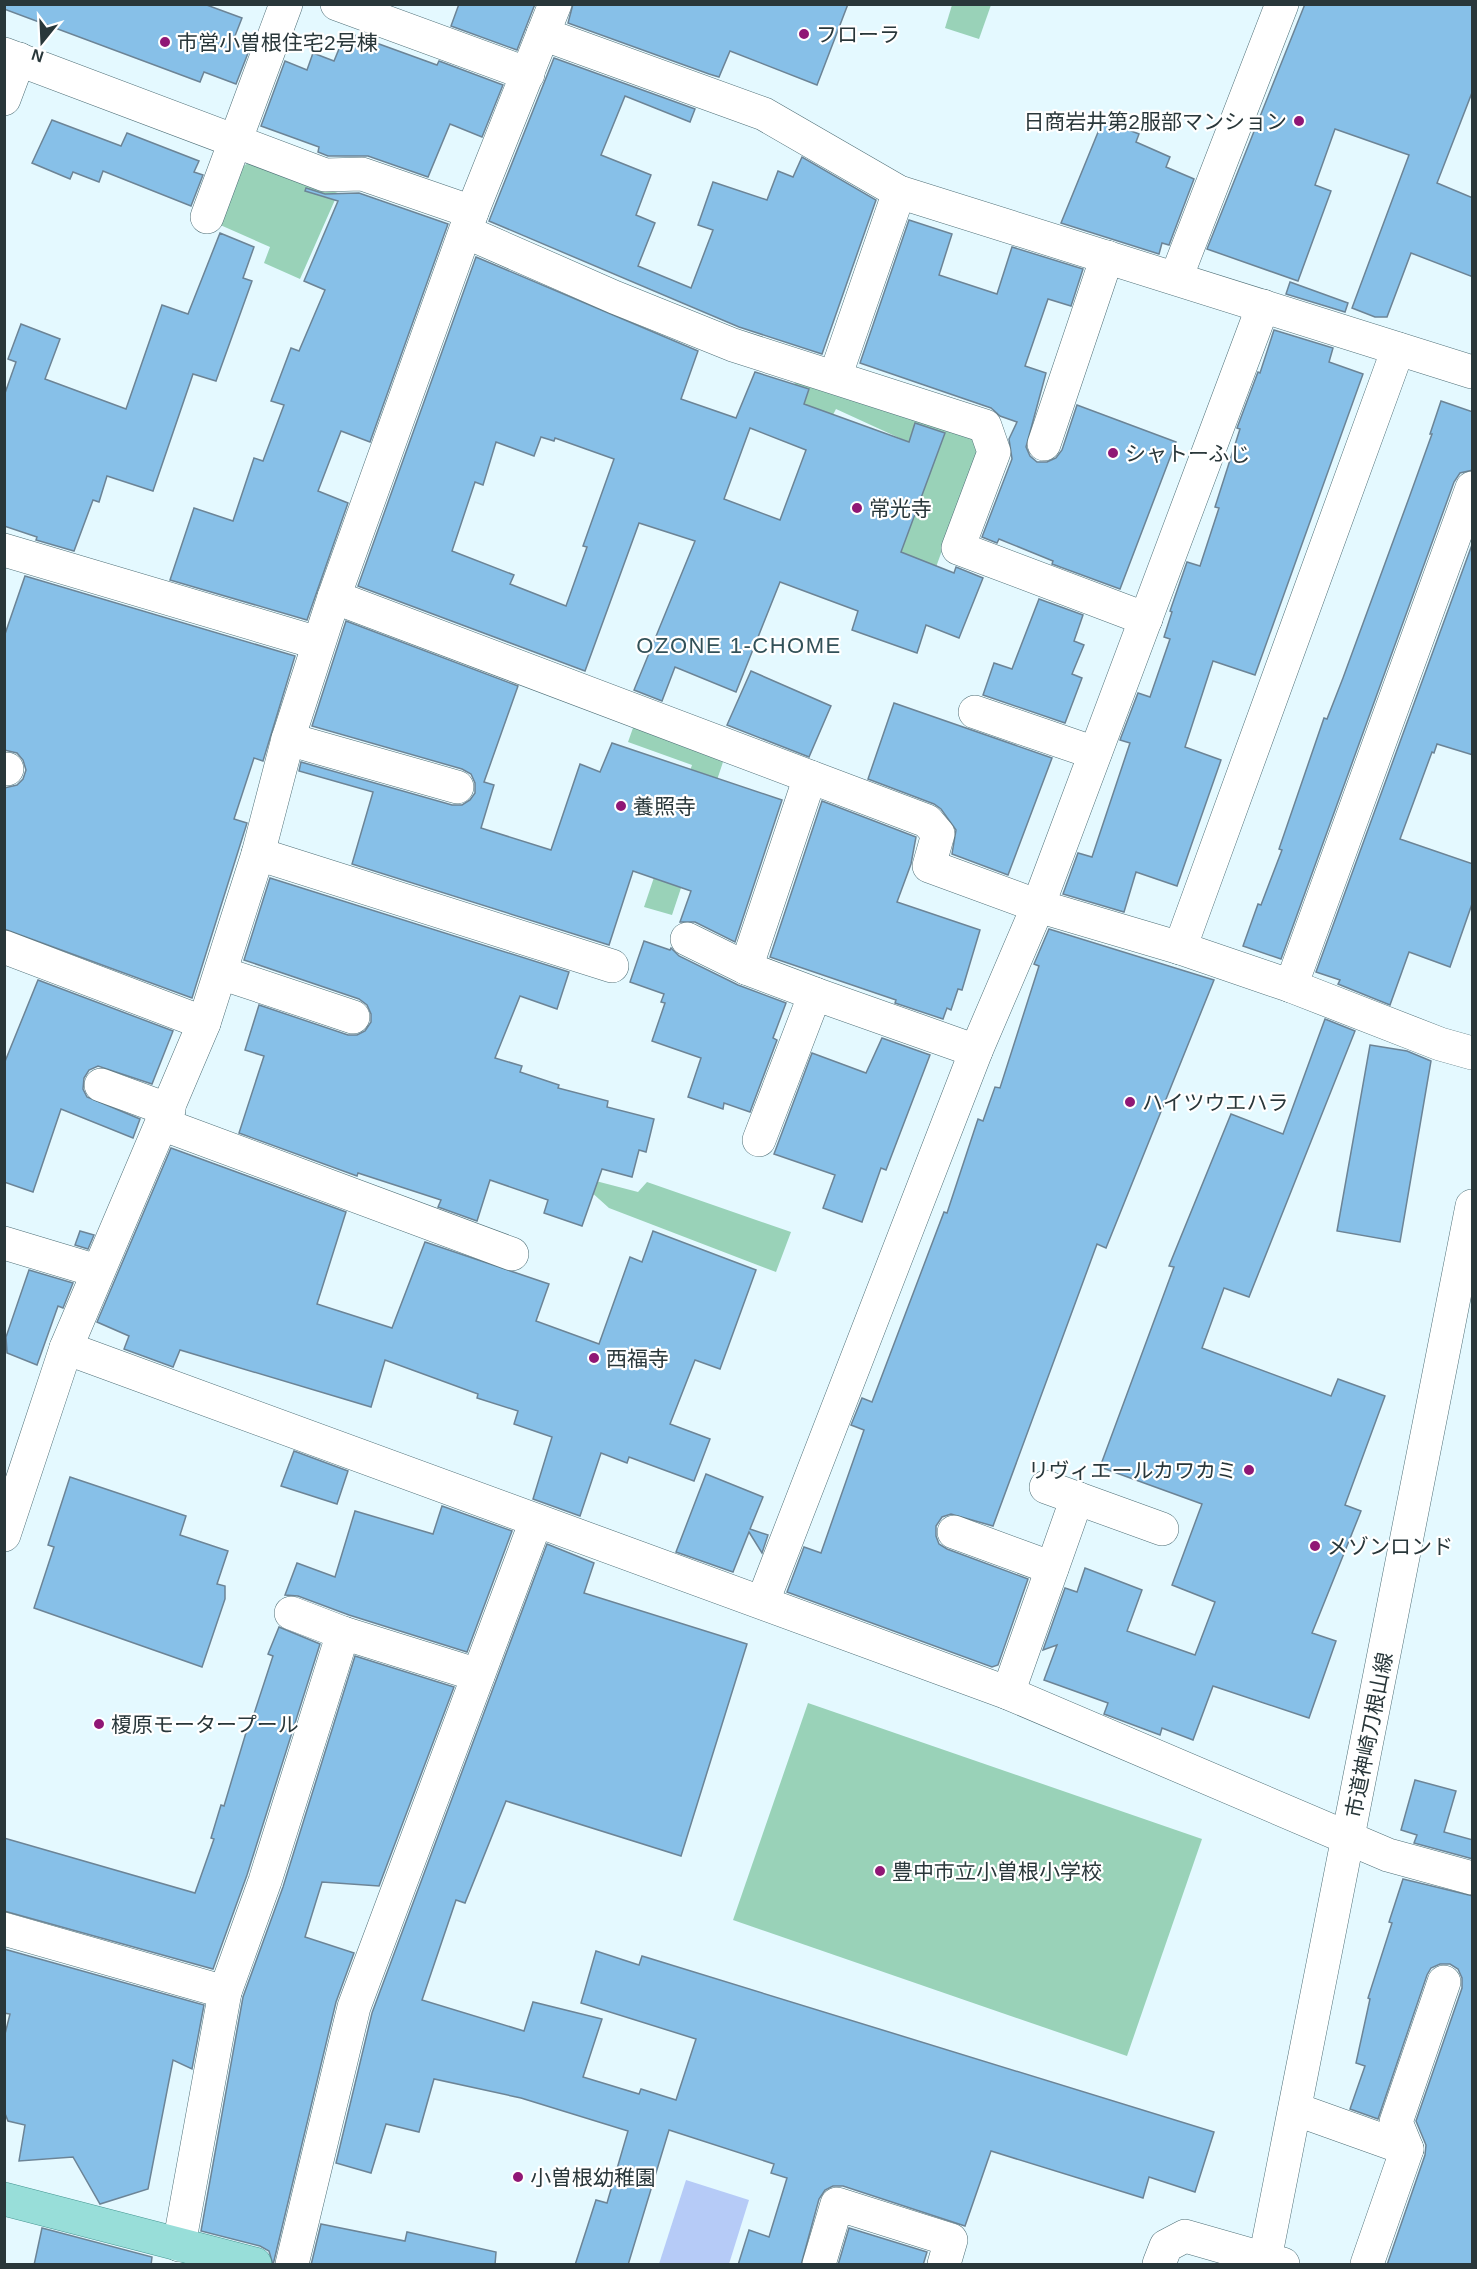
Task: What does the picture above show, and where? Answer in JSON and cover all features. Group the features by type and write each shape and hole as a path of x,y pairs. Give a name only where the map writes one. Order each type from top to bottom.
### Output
{"main road":[{"path":"4,2199 255,2265"}],"street":[{"path":"207,217 286,4"},
{"path":"337,4 528,74"},
{"path":"4,1535 66,1347 97,1271 166,1117 204,1023 258,854 288,739 318,643 469,222 555,4"},
{"path":"1176,278 1282,4"},
{"path":"543,34 764,114 899,192 1473,372"},
{"path":"4,99 12,57 325,175 362,174 469,222 614,297 733,345 986,426 994,452 958,548 1146,619"},
{"path":"835,377 899,192"},
{"path":"1044,444 1107,257"},
{"path":"763,1601 976,1051 1038,906 1263,306"},
{"path":"1180,948 1398,349"},
{"path":"1291,986 1473,488"},
{"path":"5,551 318,643"},
{"path":"334,597 927,821 938,834 929,866 1038,906 1180,948 1291,986 1440,1044 1473,1053"},
{"path":"975,712 1095,753"},
{"path":"288,739 457,787"},
{"path":"746,968 810,777"},
{"path":"258,854 612,966"},
{"path":"687,939 746,968 976,1051"},
{"path":"4,947 204,1023"},
{"path":"221,973 353,1017"},
{"path":"759,1140 814,993"},
{"path":"100,1085 166,1117 512,1254"},
{"name":"市道神崎刀根山線","path":"1271,2263 1294,2109 1473,1206"},
{"path":"4,1243 97,1271"},
{"path":"66,1347 536,1521 763,1601 1008,1693 1388,1855 1473,1878"},
{"path":"1046,1487 1162,1529"},
{"path":"1008,1693 1077,1498"},
{"path":"292,2265 354,2007 536,1521"},
{"path":"954,1532 1052,1568"},
{"path":"291,1613 343,1633 478,1674"},
{"path":"179,2245 225,1992 265,1881 343,1633"},
{"path":"4,1929 225,1992"},
{"path":"1367,2265 1407,2149 1396,2122 1444,1982"},
{"path":"1294,2109 1407,2149"},
{"path":"819,2265 837,2204 951,2240 944,2265"},
{"path":"1159,2265 1166,2246 1185,2236 1271,2263"}],"green space":[{"path":"952,5 991,5 979,39 945,28"},
{"path":"250,162 338,193 300,279 264,263 270,247 218,224 238,169"},
{"path":"798,376 970,431 978,450 916,623 872,608 932,453 836,409 823,434 775,428"},
{"path":"634,725 725,756 672,915 644,907 692,765 628,742"},
{"path":"592,1180 638,1192 647,1182 791,1232 776,1272 609,1208 589,1190"},
{"path":"808,1703 1202,1839 1127,2056 733,1920"}],"water":[{"path":"686,2180 749,2200 729,2264 659,2264"}],"building":[{"name":"市営小曽根住宅2号棟","path":"4,4 204,4 242,18 233,41 250,48 236,84 204,72 200,82 4,9"},
{"path":"459,4 535,4 517,50 451,26"},
{"path":"573,4 848,4 817,85 730,51 719,77 709,74 568,23"},
{"path":"1305,4 1473,4 1473,90 1437,183 1473,198 1473,277 1411,253 1387,317 1375,317 1352,308 1409,155 1335,129 1315,185 1331,191 1298,281 1207,249"},
{"path":"346,32 437,65 439,61 503,85 482,137 450,124 428,177 368,156 328,156 318,152 319,147 261,126 285,61 307,70 313,53 334,61"},
{"path":"554,58 695,109 690,122 625,96 601,155 651,175 636,215 655,223 638,266 691,288 713,230 698,225 713,182 767,200 778,171 793,177 802,157 876,200 822,354 739,327 489,221"},
{"path":"52,120 121,146 127,133 199,161 194,172 203,175 191,206 103,171 99,182 73,172 70,179 32,163"},
{"path":"1103,120 1139,134 1136,142 1170,157 1166,167 1194,179 1169,245 1162,243 1159,254 1061,223"},
{"path":"306,188 325,194 359,193 448,224 370,442 341,431 318,491 348,503 307,620 170,580 194,508 233,521 254,458 263,461 284,405 271,401 291,348 299,351 325,290 304,281 338,201 305,191"},
{"path":"909,220 952,234 939,275 997,294 1012,247 1083,269 1071,306 1048,299 1025,366 1046,373 1026,447 1030,456 1037,462 1047,462 1056,458 1062,450 1077,405 1176,442 1120,589 1052,564 1053,561 999,539 997,543 982,537 1012,459 1009,439 1017,422 1000,416 991,408 860,363"},
{"path":"220,233 254,247 243,278 252,281 216,381 193,374 153,491 107,476 99,502 93,500 74,551 36,540 37,537 4,526 4,396 16,362 8,359 21,324 60,339 45,379 126,409 162,305 188,314"},
{"path":"476,257 698,351 681,399 736,418 755,372 809,389 804,404 909,442 915,423 945,433 901,552 954,573 956,567 983,578 959,638 926,625 917,653 852,630 858,611 780,582 736,692 675,667 662,701 634,690 695,541 639,523 585,671 358,586","holes":["750,428 806,450 780,520 724,499","541,437 554,441 555,438 614,459 583,546 587,547 566,606 510,584 514,575 452,551 475,482 483,485 496,442 534,456"]},
{"path":"1290,282 1348,303 1345,312 1286,294"},
{"path":"1274,330 1333,348 1329,362 1363,374 1255,675 1213,661 1185,747 1221,760 1177,886 1136,872 1124,912 1063,894 1078,853 1092,857 1130,743 1120,740 1138,693 1150,697 1170,639 1164,637 1172,612 1170,611 1187,562 1200,566 1219,508 1215,507 1240,429 1237,428 1258,372 1260,373"},
{"path":"1441,401 1473,412 1473,470 1460,473 1454,482 1281,959 1243,946 1258,904 1261,905 1282,850 1279,849 1324,718 1327,719 1343,678 1432,434 1430,434"},
{"path":"1473,542 1473,755 1437,744 1400,839 1473,864 1473,901 1450,967 1409,952 1390,1005 1338,984 1340,980 1316,972"},
{"path":"25,576 295,656 263,761 254,758 234,819 247,823 192,998 4,929 4,788 17,785 23,779 26,770 23,760 17,753 4,750 4,637"},
{"path":"1039,599 1083,615 1074,641 1084,645 1072,674 1082,678 1065,723 983,695 994,663 1012,669"},
{"path":"346,621 518,686 484,782 494,785 481,828 551,850 580,764 600,772 612,743 782,800 735,942 695,922 680,922 691,891 633,871 609,945 352,864 373,792 299,771 301,762 452,805 462,805 470,800 475,793 475,783 471,774 462,769 312,726"},
{"path":"751,671 831,706 809,757 727,725"},
{"path":"894,703 1052,758 1008,875 952,854 956,830 941,809 934,804 868,779"},
{"path":"822,801 916,837 911,864 897,902 980,930 962,990 958,989 951,1010 947,1008 943,1019 895,1003 896,1000 770,957"},
{"path":"270,878 569,972 557,1009 520,996 495,1058 522,1066 520,1072 559,1085 558,1088 608,1101 607,1107 654,1119 646,1152 639,1150 632,1177 602,1169 582,1226 544,1213 548,1200 490,1180 477,1221 438,1207 441,1200 358,1173 357,1176 239,1133 264,1056 245,1050 259,1005 348,1035 357,1035 365,1031 371,1022 371,1014 367,1005 359,999 244,960"},
{"path":"1049,929 1214,980 1106,1248 1097,1244 993,1526 951,1514 942,1517 936,1526 939,1544 947,1549 1028,1579 998,1665 992,1667 787,1592 804,1547 821,1553 864,1430 851,1425 862,1398 872,1402 944,1212 947,1213 978,1119 983,1121 995,1087 1000,1088 1039,966 1034,964"},
{"path":"644,941 670,950 671,948 679,956 738,985 786,1003 773,1038 777,1040 750,1112 724,1103 723,1109 688,1097 701,1058 652,1041 665,1003 661,1002 664,994 630,982"},
{"path":"38,980 173,1031 152,1084 98,1066 89,1070 84,1078 83,1089 87,1097 140,1119 133,1138 61,1109 33,1192 4,1182 4,1064"},
{"path":"1325,1019 1355,1031 1249,1297 1224,1288 1202,1348 1331,1396 1338,1379 1385,1396 1345,1505 1361,1511 1312,1633 1336,1641 1309,1718 1213,1686 1193,1740 1162,1728 1160,1735 1104,1714 1108,1703 1044,1680 1057,1645 1043,1650 1065,1588 1077,1592 1085,1568 1142,1590 1127,1631 1195,1655 1215,1602 1172,1585 1202,1504 1100,1467 1174,1267 1169,1266 1231,1114 1283,1134"},
{"path":"882,1038 930,1055 886,1170 881,1168 862,1222 823,1208 835,1175 774,1154 812,1053 866,1073"},
{"path":"1370,1045 1407,1051 1431,1061 1400,1242 1337,1231"},
{"path":"171,1148 346,1212 317,1304 392,1328 425,1242 549,1284 536,1321 599,1344 630,1257 642,1262 653,1231 756,1270 720,1369 695,1360 670,1424 710,1439 694,1481 629,1457 627,1463 601,1453 580,1516 533,1499 552,1437 514,1424 518,1411 477,1398 478,1394 385,1360 371,1407 180,1350 173,1367 124,1349 129,1336 97,1322"},
{"path":"80,1231 94,1235 88,1249 75,1245"},
{"path":"29,1270 73,1283 63,1308 58,1306 37,1365 7,1353 6,1337"},
{"path":"294,1451 348,1471 337,1504 281,1486"},
{"path":"706,1474 763,1497 750,1529 768,1535 762,1553 749,1532 733,1572 676,1552"},
{"path":"70,1477 186,1516 180,1535 228,1551 217,1584 225,1586 225,1599 202,1667 34,1608 54,1547 48,1545"},
{"path":"442,1506 512,1531 467,1652 349,1615 298,1596 285,1595 297,1563 335,1577 355,1511 433,1534"},
{"path":"547,1544 594,1563 584,1593 747,1644 681,1856 506,1801 465,1903 456,1900 422,2000 524,2031 533,2002 602,2019 583,2077 639,2094 641,2089 676,2100 696,2039 581,2003 596,1951 639,1965 642,1956 1214,2132 1195,2192 1149,2177 1143,2198 991,2151 965,2226 843,2186 833,2186 825,2190 819,2199 801,2265 738,2265 749,2230 769,2237 787,2178 771,2173 774,2164 669,2130 628,2265 575,2265 596,2200 607,2203 628,2131 521,2098 434,2079 419,2132 386,2124 371,2173 336,2163 372,2013"},
{"path":"279,1627 320,1644 247,1875 213,1969 4,1911 4,1838 195,1893 214,1839 211,1838 221,1805 224,1806 251,1716 253,1717 273,1656 268,1654"},
{"path":"355,1656 454,1687 379,1886 322,1882 305,1937 354,1953 336,2002 273,2265 269,2251 260,2246 201,2231 243,1997 283,1887"},
{"path":"1415,1780 1456,1791 1444,1832 1473,1840 1473,1859 1414,1843 1417,1835 1401,1830"},
{"path":"1403,1879 1473,1896 1473,2265 1387,2265 1425,2155 1426,2145 1416,2121 1462,1988 1462,1978 1458,1969 1450,1964 1440,1964 1431,1968 1427,1975 1378,2119 1350,2109 1365,2066 1356,2063 1370,1999 1368,1998 1392,1923 1389,1922"},
{"path":"4,1949 204,2005 192,2069 173,2060 148,2189 100,2204 73,2157 19,2161 25,2125 8,2121 4,2111 4,2038 10,2014 4,2013"},
{"path":"321,2224 405,2241 407,2232 496,2252 495,2265 311,2265"},
{"path":"42,2228 152,2257 151,2265 34,2265"},
{"path":"849,2228 927,2252 923,2265 838,2265"}],"place":[{"name":"フローラ","path":"804,34"},
{"name":"市営小曽根住宅2号棟","path":"165,42"},
{"name":"日商岩井第2服部マンション","path":"1299,121"},
{"name":"シャトーふじ","path":"1113,453"},
{"name":"常光寺","path":"857,508"},
{"name":"養照寺","path":"621,806"},
{"name":"ハイツウエハラ","path":"1130,1102"},
{"name":"西福寺","path":"594,1358"},
{"name":"リヴィエールカワカミ","path":"1249,1470"},
{"name":"メゾンロンド","path":"1315,1546"},
{"name":"榎原モータープール","path":"99,1724"},
{"name":"豊中市立小曽根小学校","path":"880,1871"},
{"name":"小曽根幼稚園","path":"518,2177"}],"district":[{"name":"OZONE 1-CHOME","path":"739,645"}]}
